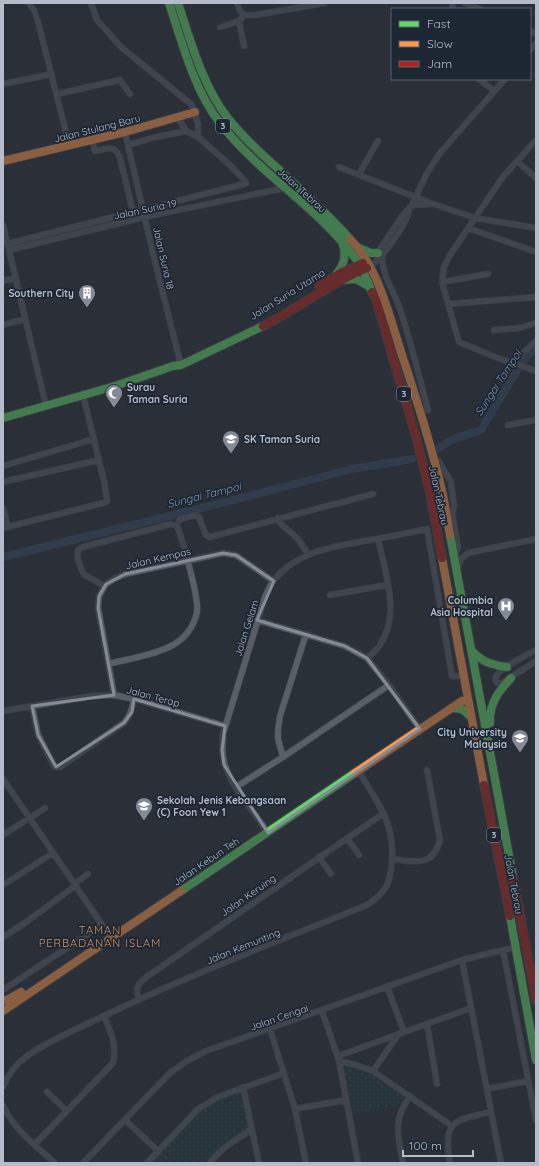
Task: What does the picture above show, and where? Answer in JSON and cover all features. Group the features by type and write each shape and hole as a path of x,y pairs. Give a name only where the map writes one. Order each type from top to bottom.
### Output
{"main road":[{"name":"Jalan Tebrau","path":"169,3 189,62 204,97 219,122 240,146 327,226 365,265 381,292 412,385 440,487 472,651 516,893 534,979 536,1000"},
{"name":"Jalan Tebrau","path":"178,3 196,57 212,92 227,117 255,148 332,220 359,248 365,265 370,287 376,300 392,352 430,493 470,716 516,947 536,1060"},
{"name":"Jalan Stulang Baru","path":"3,161 69,144 125,132 195,112"},
{"path":"341,241 344,249 345,260 337,278 354,278 370,287"},
{"path":"359,248 371,253 380,254"},
{"name":"Jalan Suria Utama","path":"3,418 115,386 178,364 262,323 337,278 365,265"},
{"path":"465,616 464,630 474,686 467,697 479,704 483,710"},
{"path":"472,651 484,663 507,667"},
{"path":"498,796 490,711 497,693 511,678"},
{"name":"Jalan Kebun Teh","path":"3,1011 359,772 467,697"},
{"name":"Jalan Kebun Teh","path":"420,729 428,719 467,697"},
{"path":"452,708 461,707 467,711 470,716"},
{"path":"516,893 529,930 536,964"},
{"path":"522,980 534,979"},
{"path":"524,989 535,988"},
{"path":"3,1000 7,1000 25,991 34,990"}],"street":[{"path":"29,3 36,14 69,144"},
{"path":"91,3 97,20 121,47 190,102 195,112 198,124 198,137"},
{"path":"237,3 240,11 244,15"},
{"path":"220,27 238,20 244,15 256,15 303,5 324,3"},
{"path":"465,3 478,8"},
{"path":"238,20 244,46"},
{"path":"3,84 52,74"},
{"path":"57,94 120,80 130,94"},
{"path":"480,80 494,91"},
{"path":"365,265 380,254 403,215 410,208 440,152 504,80"},
{"path":"7,244 244,184 244,180 231,166 198,137 186,131 178,117"},
{"path":"128,145 186,131"},
{"name":"Jalan Suria 18","path":"125,132 178,364"},
{"path":"92,139 95,151 113,148 117,150 133,212"},
{"path":"536,140 502,178 450,255 444,267 442,282 459,342 489,355 536,371"},
{"path":"359,174 378,141"},
{"path":"517,161 536,178"},
{"path":"339,167 433,204 475,218 536,228"},
{"path":"128,188 138,186"},
{"name":"Jalan Suria 19","path":"9,250 145,217 285,188"},
{"path":"410,208 433,204"},
{"path":"3,225 46,406"},
{"path":"468,228 536,252"},
{"path":"380,254 382,267 397,300 410,342 428,410"},
{"path":"442,282 488,274"},
{"path":"3,281 16,278"},
{"path":"381,292 397,300"},
{"path":"448,304 536,297"},
{"path":"3,325 25,319"},
{"path":"494,330 519,328 536,323"},
{"path":"511,363 536,341"},
{"path":"399,345 410,342"},
{"path":"502,381 511,370 511,363"},
{"path":"412,385 421,382"},
{"path":"3,508 6,527 108,501 83,395"},
{"path":"508,426 536,420"},
{"path":"3,466 94,439"},
{"path":"431,454 439,462 451,482 454,505 453,519 458,546 454,557"},
{"path":"3,482 99,460"},
{"path":"179,521 180,519 196,515 199,517 206,535 210,537 373,494"},
{"path":"278,518 280,523 298,539 308,554"},
{"path":"108,664 162,650 173,645 187,634 194,622 197,611 197,601 177,526 174,524 83,546 77,553 80,566 85,574 104,587 99,596 98,608 108,664 114,695"},
{"name":"Jalan Gelam","path":"268,832 236,787 224,765 222,750 225,726 257,620 266,597 274,581 298,559 308,554 336,546 427,529 452,676 464,680"},
{"path":"367,658 379,646 386,631 391,614 378,539"},
{"path":"457,572 461,560 468,553 536,539"},
{"path":"458,546 468,553"},
{"name":"Jalan Kempas","path":"104,587 114,579 125,574 223,553 236,555 274,581"},
{"path":"330,595 387,585"},
{"path":"257,620 345,646 367,658 389,685 420,729"},
{"path":"284,757 278,739 280,716 306,634"},
{"path":"536,650 498,674 496,681 497,683 502,683 511,678 536,661"},
{"path":"236,787 284,757 389,685"},
{"name":"Jalan Terap","path":"3,711 91,696 114,695 134,699 225,726"},
{"path":"32,706 38,735 54,766 60,767 124,723 132,712 134,699"},
{"path":"392,859 412,861 426,860 435,854 438,847 440,840 427,770"},
{"name":"Jalan Kemunting","path":"3,1087 6,1078 11,1071 26,1057 61,1036 139,1000 367,905 380,896 388,886 390,880 392,834 384,813 359,772"},
{"path":"4,782 111,938"},
{"path":"3,834 44,808"},
{"name":"Jalan Keruing","path":"139,1000 136,991 138,984 155,970 384,813"},
{"path":"348,838 358,855"},
{"path":"3,885 53,853"},
{"path":"319,857 331,874"},
{"path":"3,937 22,925 88,874"},
{"path":"3,990 102,925"},
{"name":"Jalan Cengai","path":"83,1163 170,1073 185,1062 206,1052 322,1011 387,986 462,960 516,947"},
{"path":"503,950 536,1120"},
{"path":"462,960 501,1163"},
{"path":"387,986 404,1032"},
{"path":"339,1059 404,1032 471,1008"},
{"path":"322,1011 339,1059 358,1163"},
{"path":"35,1144 113,1063 115,1044 104,1016"},
{"path":"427,1024 438,1084"},
{"path":"270,1029 295,1109 306,1163"},
{"path":"373,1071 398,1035"},
{"path":"522,1047 533,1045"},
{"path":"339,1059 373,1071 452,1126"},
{"path":"147,1163 198,1109 218,1097 284,1073"},
{"path":"487,1089 528,1081"},
{"path":"243,1087 259,1163"},
{"path":"47,1092 67,1111"},
{"path":"403,1163 397,1122 403,1106 410,1096"},
{"path":"295,1109 346,1100"},
{"path":"3,1105 7,1116 16,1127 55,1163"},
{"path":"450,1163 448,1141 449,1131 452,1126 464,1118 491,1112"},
{"path":"125,1120 158,1151"},
{"path":"210,1163 215,1156 229,1144 252,1129"}],"highlighted area":[{"path":"223,553 236,555 274,581 257,620 345,646 367,658 420,729 268,833 224,765 222,750 225,726 134,699 132,712 124,723 56,767 38,735 32,706 114,695 98,608 99,596 106,584 125,574"}],"green space":[{"path":"348,1065 371,1074 406,1098 400,1105 351,1114 344,1069"},
{"path":"241,1093 249,1127 228,1141 207,1163 152,1163 200,1111 218,1100"}],"waterway":[{"name":"Sungai Tampoi","path":"436,450 451,440 481,430 524,359 536,348"},
{"name":"Sungai Tampoi","path":"3,557 352,469 412,459"}],"traffic: fast":[{"path":"169,3 196,81 203,96 220,123 253,159 308,208 343,243 358,262 372,292"},
{"path":"178,3 204,77 218,104 227,117 250,143 314,202 350,239"},
{"path":"335,276 344,262 345,254 343,245"},
{"path":"359,248 371,253 378,253"},
{"path":"339,280 356,279 370,287"},
{"path":"3,418 115,386 173,366 181,365 263,326"},
{"path":"450,535 513,877"},
{"path":"472,651 480,658 488,662 507,667"},
{"path":"490,723 491,710 495,699 511,678"},
{"path":"452,708 462,709 470,716"},
{"path":"181,891 355,773"},
{"path":"510,916 536,1060"}],"traffic: slow":[{"path":"3,161 125,132 195,112"},
{"path":"350,239 360,250 368,263 386,305 417,400 432,452 450,535"},
{"path":"442,558 484,785"},
{"path":"355,773 462,701 467,700"},
{"path":"3,1011 181,891"},
{"path":"3,1000 7,1000 21,992"}],"traffic: jam":[{"path":"319,286 342,272 363,263"},
{"path":"263,326 327,288 367,268"},
{"path":"372,292 376,300 416,437 430,493 442,558"},
{"path":"484,785 510,916"},
{"path":"513,877 536,1000"}],"place":[{"name":"Southern City","path":"87,308"},
{"name":"Surau Taman Suria","path":"114,408"},
{"name":"SK Taman Suria","path":"231,454"},
{"name":"Columbia Asia Hospital","path":"506,621"},
{"name":"City University Malaysia","path":"520,753"},
{"name":"Sekolah Jenis Kebangsaan (C) Foon Yew 1","path":"144,821"}],"district":[{"name":"TAMAN PERBADANAN ISLAM","path":"100,936"}]}
